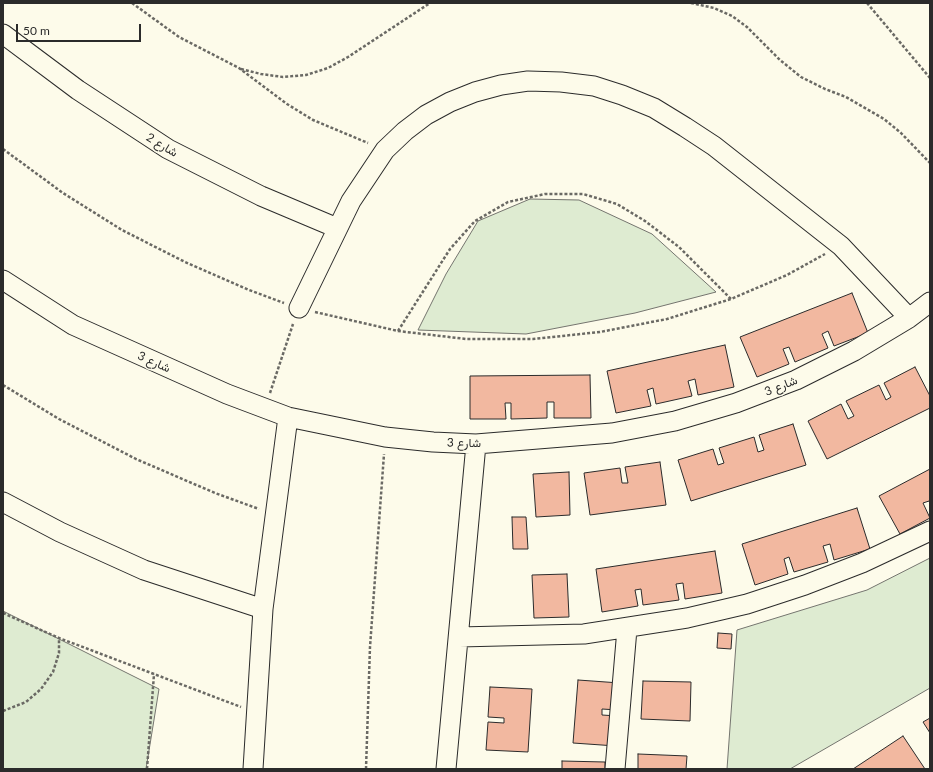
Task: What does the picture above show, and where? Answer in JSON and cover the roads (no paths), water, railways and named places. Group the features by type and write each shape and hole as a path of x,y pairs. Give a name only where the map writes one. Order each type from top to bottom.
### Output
{"street":[{"name":"شارع 2","path":"3,34 78,90 168,149 261,196 337,228"},
{"path":"299,308 337,228 367,175 385,150 404,132 426,116 450,102 475,92 501,85 528,81 561,82 594,86 654,108 685,127 714,146 841,246 909,318"},
{"name":"شارع 3","path":"3,280 73,325 226,394 288,418 385,437 433,442 476,444 612,434 675,421 736,403 796,380 854,352 909,318 930,302"},
{"path":"253,769 255,712 263,609 288,418"},
{"path":"446,769 476,444"},
{"path":"3,502 60,532 144,570 263,609"},
{"path":"459,637 584,634 626,629 702,615 747,604 805,585 862,564 930,531"},
{"path":"615,769 626,629"}]}
